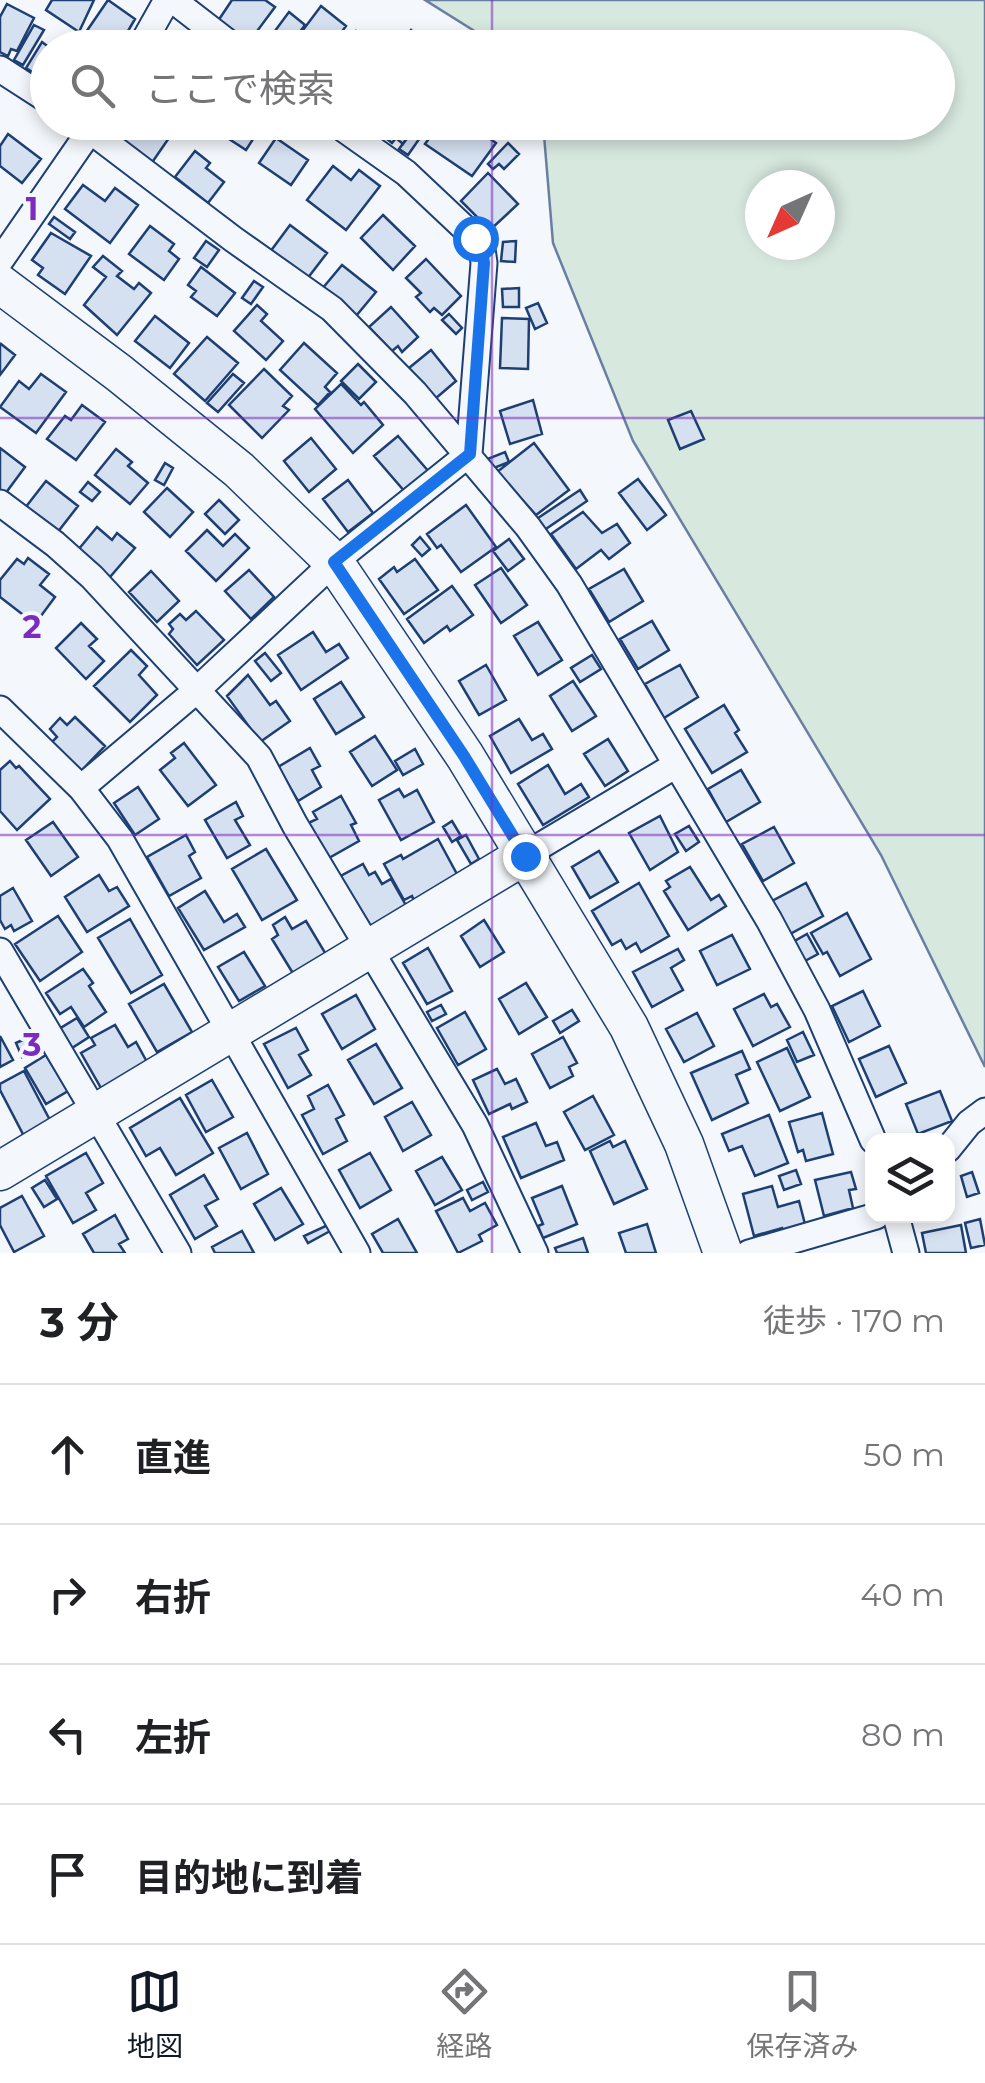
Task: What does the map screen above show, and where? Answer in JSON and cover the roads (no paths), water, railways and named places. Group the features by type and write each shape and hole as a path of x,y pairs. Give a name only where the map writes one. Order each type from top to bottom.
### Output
{"street":[{"path":"151,30 170,0 211,30"},
{"path":"0,70 30,89"},
{"path":"0,261 78,140"},
{"path":"107,140 232,239 332,309 416,393 528,527 569,584 769,920 817,1010 870,1133"},
{"path":"81,788 197,690 334,562 470,454 482,249 406,173 359,140"},
{"path":"0,284 239,470 334,562 413,676 629,1027 684,1144 723,1253"},
{"path":"0,504 92,577 259,757 295,825 475,1126 535,1253"},
{"path":"0,708 81,788 120,839 357,1253"},
{"path":"0,1171 676,765"},
{"path":"0,950 178,1253"},
{"path":"955,1141 985,1112"},
{"path":"749,1253 865,1219"},
{"path":"898,1223 906,1253"}]}
